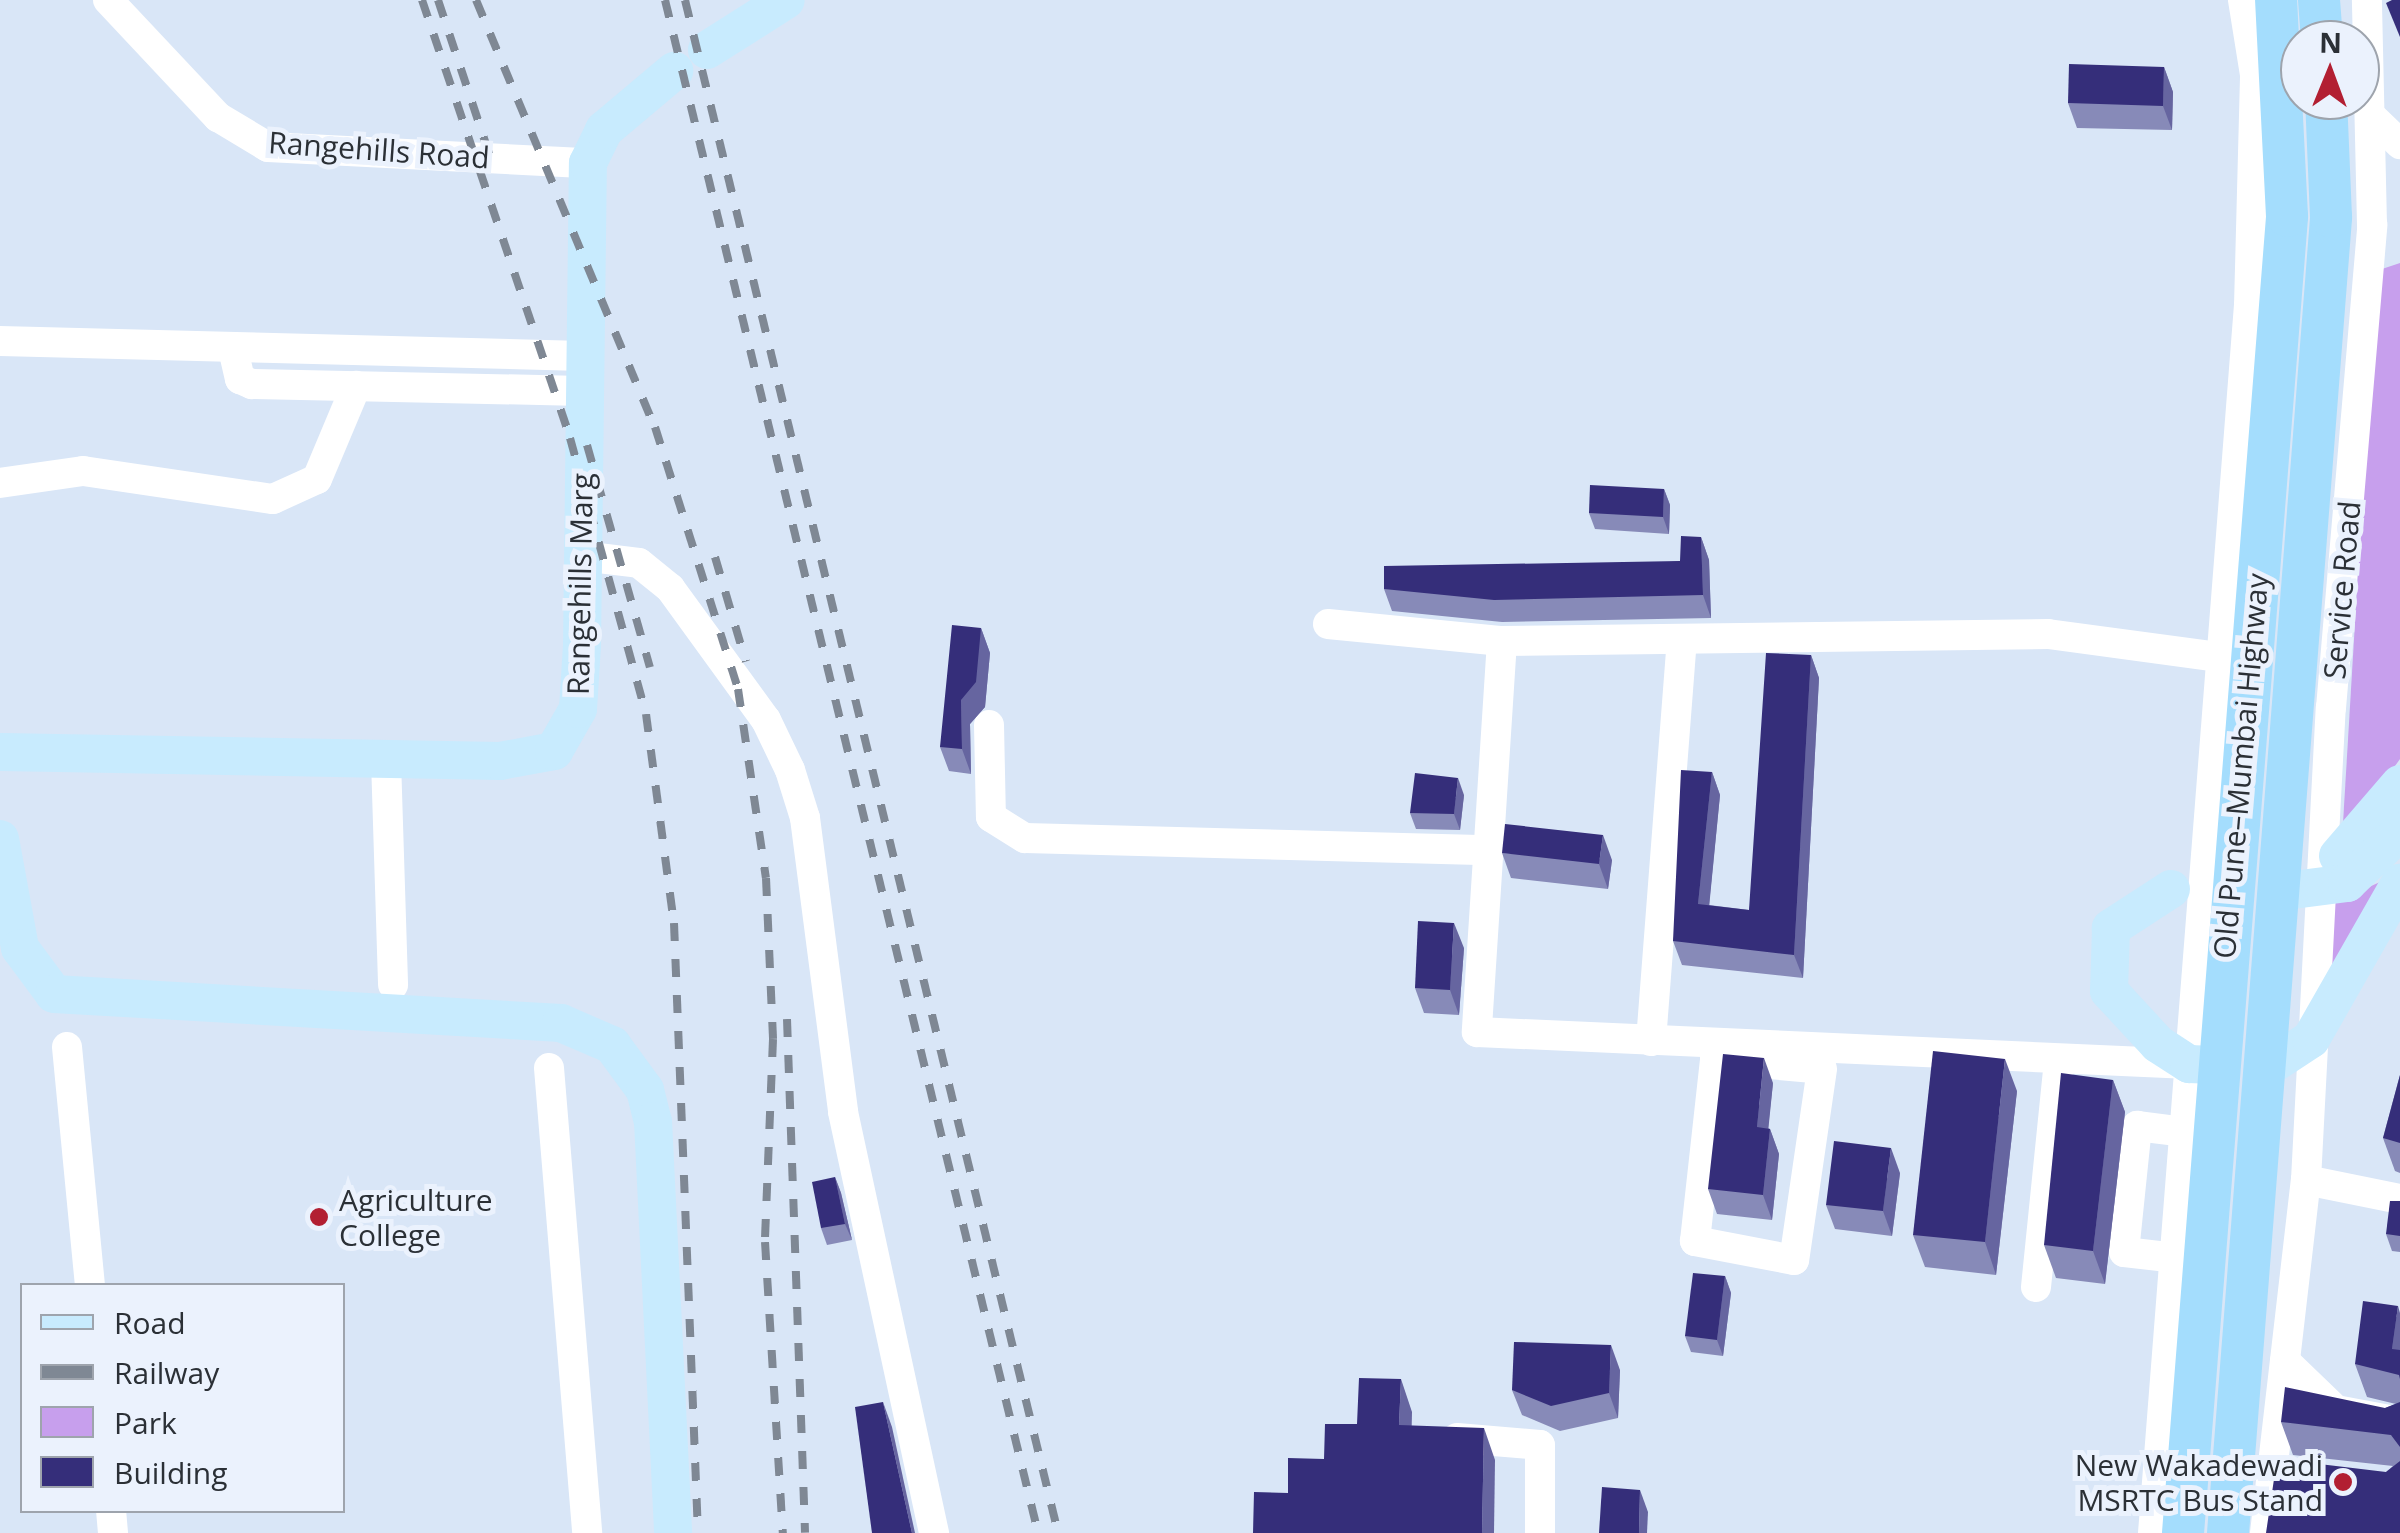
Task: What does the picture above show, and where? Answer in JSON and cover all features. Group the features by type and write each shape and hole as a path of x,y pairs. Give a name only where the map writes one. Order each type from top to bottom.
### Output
{"highway":[{"name":"Old Pune–Mumbai Highway","path":"2183,1533 2202,1065 2287,216 2276,0"},
{"name":"Old Pune–Mumbai Highway","path":"2228,1533 2270,1066 2277,892 2331,217 2327,120"}],"main road":[{"path":"707,50 786,0"},
{"name":"Rangehills Marg","path":"0,752 500,761 554,751 578,709 588,164 604,130 674,71"},
{"path":"2338,856 2400,784"},
{"path":"2277,892 2320,890 2365,874 2400,832"},
{"path":"0,839 20,948 54,994 561,1023 612,1045 645,1090 653,1120 673,1533"},
{"path":"2270,1066 2311,1039 2400,883"},
{"path":"2170,889 2110,928 2105,971 2118,1009 2202,1065"}],"street":[{"name":"Rangehills Road","path":"108,0 218,117 268,147 588,164"},
{"path":"2153,1533 2184,1132 2202,1065 2219,657 2249,306 2256,75 2243,0"},
{"name":"Service Road","path":"2265,1533 2306,1180 2320,890 2372,225 2370,120"},
{"path":"2374,120 2400,144"},
{"path":"0,341 232,349 582,373"},
{"path":"232,349 245,382 356,386 582,373"},
{"path":"0,483 83,471 273,499 317,479 356,386"},
{"path":"582,556 639,564 670,588 790,770 805,818 843,1112 934,1533"},
{"path":"1328,624 1502,641 1682,642 1976,631 2219,657"},
{"path":"1502,641 1477,1032 1651,1041 1822,1069 1794,1260 1695,1241 1717,1052"},
{"path":"1651,1041 1682,642"},
{"path":"989,725 991,817 1025,838 1489,850"},
{"path":"386,760 393,985"},
{"path":"68,1048 90,1283"},
{"path":"1717,1052 2202,1065"},
{"path":"2036,1287 2059,1060"},
{"path":"550,1068 587,1533"},
{"path":"2176,1258 2124,1252 2137,1126 2184,1132"},
{"path":"2306,1180 2400,1198"},
{"path":"2285,1361 2336,1410 2400,1422"},
{"path":"1457,1438 1540,1445 1540,1533"},
{"path":"2272,1471 2308,1475"}],"green space":[{"path":"2400,263 2400,759 2342,840 2376,271"},
{"path":"2380,882 2321,994 2327,906"}],"building":[{"path":"2400,0 2400,37 2386,3"},
{"path":"2069,64 2164,67 2163,106 2068,103"},
{"path":"1590,485 1664,489 1663,517 1589,513"},
{"path":"1681,536 1701,537 1703,595 1494,600 1384,589 1384,566 1680,561"},
{"path":"952,625 981,628 976,682 961,700 962,749 940,747"},
{"path":"1766,653 1811,655 1794,955 1673,941 1681,770 1712,772 1698,904 1749,910"},
{"path":"1415,773 1458,778 1454,814 1410,813"},
{"path":"1505,824 1603,835 1599,864 1502,853"},
{"path":"1418,921 1454,923 1450,990 1415,988"},
{"path":"1933,1051 2005,1059 1985,1242 1913,1235"},
{"path":"1723,1054 1764,1058 1757,1127 1770,1129 1763,1195 1708,1189"},
{"path":"2061,1073 2113,1080 2093,1251 2044,1245"},
{"path":"2400,1075 2400,1143 2383,1138"},
{"path":"1834,1141 1891,1148 1883,1211 1826,1205"},
{"path":"835,1177 845,1224 821,1228 812,1182"},
{"path":"2390,1201 2400,1201 2400,1236 2386,1234"},
{"path":"1693,1273 1725,1276 1717,1340 1685,1336"},
{"path":"2363,1301 2398,1306 2392,1349 2400,1350 2400,1379 2399,1375 2355,1364"},
{"path":"1514,1342 1611,1345 1609,1393 1551,1406 1512,1390"},
{"path":"1359,1378 1401,1379 1399,1425 1484,1428 1482,1533 1253,1533 1254,1492 1288,1493 1288,1458 1324,1459 1325,1424 1357,1424"},
{"path":"2285,1387 2385,1408 2400,1402 2400,1447 2391,1435 2281,1422"},
{"path":"883,1402 912,1533 872,1533 855,1407"},
{"name":"New Wakadewadi MSRTC Bus Stand","path":"2277,1459 2386,1472 2400,1461 2400,1533 2266,1533"},
{"path":"1602,1487 1640,1490 1639,1533 1599,1533"}],"railway":[{"path":"422,0 570,438 646,714 674,923 698,1533"},
{"path":"438,0 490,156"},
{"path":"476,0 655,427 738,689 766,878 773,1039 765,1242 783,1533"},
{"path":"665,0 1038,1533"},
{"path":"685,0 1058,1533"},
{"path":"587,445 650,667"},
{"path":"715,557 746,662"},
{"path":"787,1019 805,1533"}],"place":[{"name":"Agriculture College","path":"319,1217"},
{"name":"New Wakadewadi MSRTC Bus Stand","path":"2343,1482"}]}
